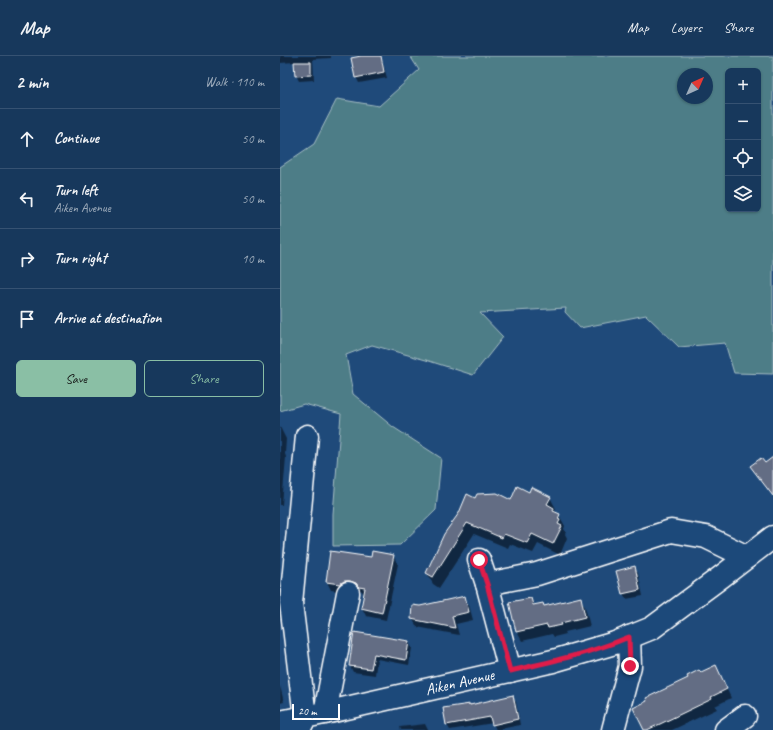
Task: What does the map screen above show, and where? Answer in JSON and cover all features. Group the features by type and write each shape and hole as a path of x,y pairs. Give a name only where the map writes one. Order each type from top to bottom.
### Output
{"street":[{"path":"307,436 291,604 309,720"},
{"path":"487,584 537,574 671,531 706,536 747,558"},
{"name":"Aiken Avenue","path":"280,722 309,720 553,661 615,643 652,628 773,537"},
{"path":"479,560 487,584 510,671"},
{"path":"309,720 348,593"},
{"path":"613,730 630,666 629,637"},
{"path":"726,730 745,716"}],"green space":[{"path":"410,56 773,56 773,374 734,373 725,343 679,347 646,315 580,328 565,312 566,308 480,313 503,337 473,375 372,345 346,355 353,394 393,427 441,458 436,510 400,545 333,546 333,514 341,414 304,404 280,411 280,167 314,144 337,99 379,106 419,70"}],"building":[{"path":"361,56 381,56 384,72 355,78 351,58"},
{"path":"294,62 311,62 311,75 295,76"},
{"path":"773,457 773,496 750,466 761,458 765,463"},
{"path":"517,486 529,492 531,487 551,497 547,504 554,508 553,511 560,514 558,524 562,526 553,544 532,534 527,543 504,534 502,538 467,523 433,577 426,573 444,534 459,513 467,494 475,498 477,494 497,493 511,500"},
{"path":"330,551 371,557 372,551 394,555 382,613 361,608 365,588 359,587 356,583 350,581 344,581 340,584 326,582"},
{"path":"635,566 640,590 622,594 616,571"},
{"path":"465,596 469,612 452,616 455,628 411,619 412,605 420,606"},
{"path":"581,597 585,617 561,623 562,625 548,628 547,625 516,632 509,602 531,598 533,605 543,603 544,606"},
{"path":"354,632 409,641 406,660 374,654 371,669 349,666"},
{"path":"716,665 727,689 711,697 712,699 647,730 644,730 633,708 647,701 646,698 688,678 687,676 699,670 701,672"},
{"path":"513,695 518,719 492,725 490,717 446,725 443,708 470,705"}],"route":[{"path":"479,560 487,584 510,671 553,661 615,643 629,637 630,666"}]}
